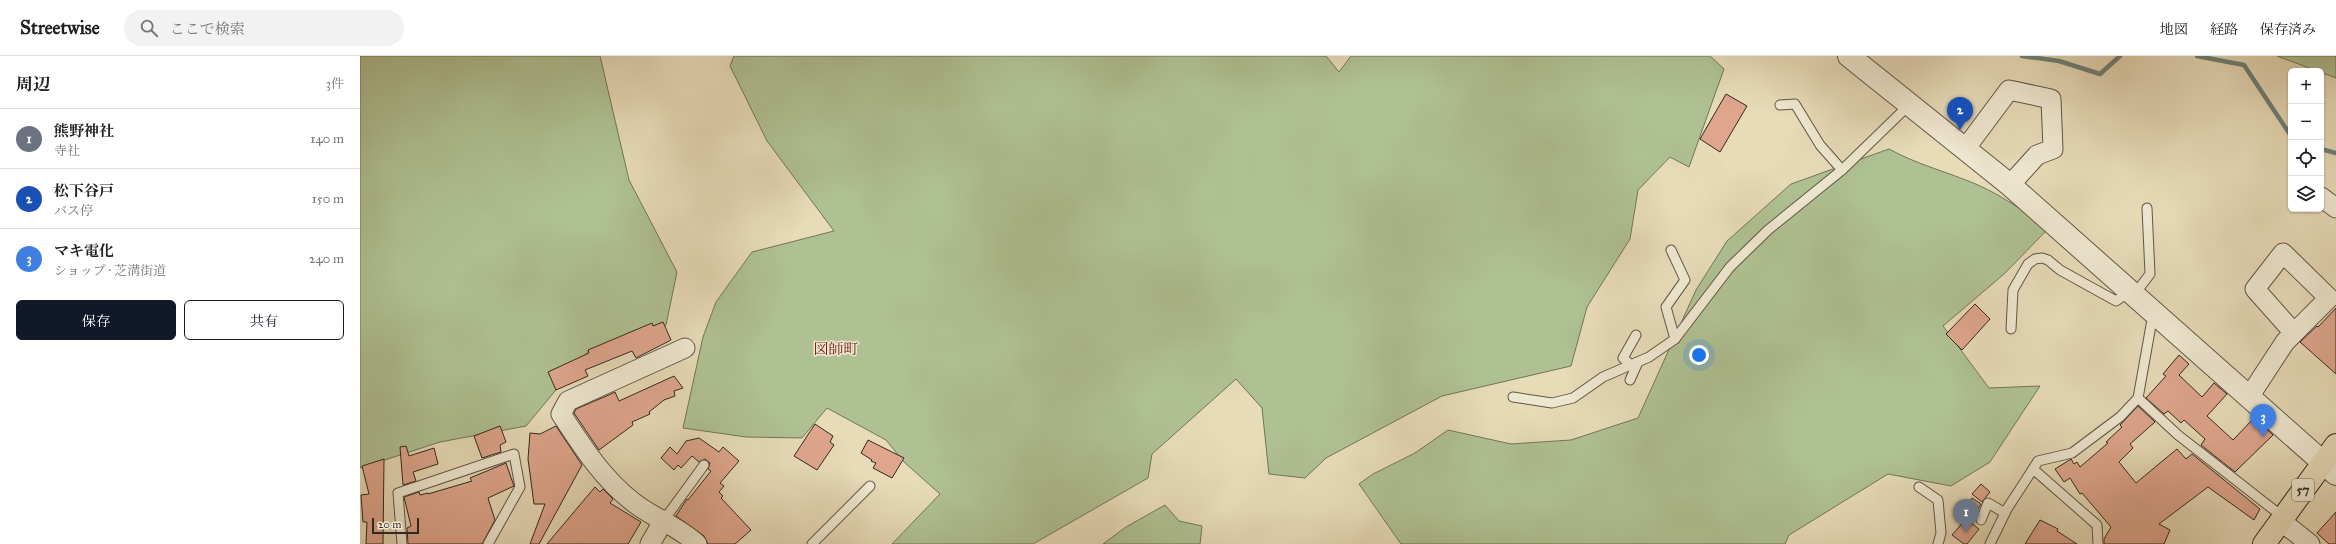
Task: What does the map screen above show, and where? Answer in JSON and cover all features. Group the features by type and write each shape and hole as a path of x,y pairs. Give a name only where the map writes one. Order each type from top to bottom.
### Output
{"main road":[{"name":"57","path":"2264,544 2282,519 2330,468 2336,445"}],"street":[{"path":"1849,56 2010,185 2330,468"},
{"path":"1965,149 2009,90 2051,99 2053,149 2038,155 2010,185"},
{"path":"2324,199 2336,208"},
{"path":"2249,397 2285,342 2294,333"},
{"path":"685,348 568,401 561,414 592,461 613,485 634,503 664,520 697,544"},
{"path":"2282,519 2310,544"},
{"path":"650,544 664,520"}],"lane":[{"path":"1780,105 1795,104 1820,145 1842,170"},
{"path":"1513,397 1552,403 1572,398 1603,376 1649,357 1675,339 1730,266 1768,230 1842,170 1910,104"},
{"path":"2011,329 2013,290 2028,264 2035,259 2042,258 2048,260 2060,270 2116,301 2132,293 2150,274 2147,208"},
{"path":"1671,250 1685,280 1666,307 1675,339"},
{"path":"1990,544 2004,513 2038,460 2072,453 2120,417 2138,398 2153,312"},
{"path":"1635,363 1623,358 1636,335"},
{"path":"1630,380 1635,363"},
{"path":"2138,398 2178,435 2282,519"},
{"path":"402,544 398,493 514,454 520,487 488,544"},
{"path":"664,520 704,465"},
{"path":"2033,469 2097,525 2098,544"},
{"path":"812,544 870,486"},
{"path":"1919,488 1938,500 1941,533 1938,544"},
{"path":"1981,520 1988,503 2004,513"}],"green space":[{"path":"360,56 600,56 629,180 677,272 666,325 590,349 526,426 440,442 360,468"},
{"path":"734,56 1326,56 1339,72 1351,56 1710,56 1724,69 1689,167 1670,157 1638,190 1630,239 1587,307 1571,366 1442,396 1326,458 1305,478 1269,474 1262,408 1236,379 1152,454 1148,478 1033,544 892,544 940,494 904,462 886,440 827,408 802,438 746,437 683,428 703,337 716,302 752,252 834,231 767,141 730,66"},
{"path":"2277,56 2336,56 2336,78 2324,74 2324,68 2309,68"},
{"path":"1889,149 1911,160 1967,180 1987,189 2049,228 2004,274 1943,326 1989,388 2040,386 1990,462 1951,486 1888,474 1789,535 1785,544 1401,544 1359,484 1373,474 1415,453 1448,430 1511,444 1571,440 1638,418 1696,290 1727,241 1791,184"},
{"path":"1165,505 1179,521 1202,526 1200,544 1103,544 1126,527"}],"building":[{"path":"1726,94 1747,106 1720,152 1700,139"},
{"path":"1975,304 1990,319 1962,350 1946,334"},
{"path":"2336,308 2336,374 2300,342 2317,326 2318,327"},
{"path":"663,322 671,340 636,358 632,351 585,370 588,376 556,390 548,372 589,353 588,350 652,323 653,326"},
{"path":"2179,355 2189,364 2179,375 2202,397 2214,383 2227,394 2207,416 2233,440 2254,418 2273,435 2235,472 2201,445 2205,439 2184,420 2181,423 2168,411 2164,414 2146,398 2166,376 2163,374"},
{"path":"674,376 683,388 674,391 675,396 664,400 649,412 650,414 632,422 633,425 599,450 574,413 576,409 615,392 619,401"},
{"path":"2138,406 2155,422 2130,444 2133,448 2119,462 2136,483 2177,449 2186,459 2192,454 2260,509 2254,520 2208,487 2159,524 2170,530 2164,544 2104,544 2104,539 2111,527 2082,493 2080,494 2070,478 2064,482 2055,469 2071,459 2074,464 2077,462 2080,467 2108,443 2106,442 2122,427 2120,425"},
{"path":"815,424 833,436 830,442 834,445 817,470 794,456"},
{"path":"500,426 506,442 500,445 501,452 482,458 474,436"},
{"path":"556,426 582,465 539,544 530,544 545,504 534,504 528,459 530,433 540,434"},
{"path":"699,438 719,452 723,447 739,461 720,483 724,486 719,492 723,496 721,498 751,530 735,544 708,544 704,536 676,516 687,499 688,500 711,471 708,469 710,463 705,459 699,462 692,456 681,468 678,465 674,470 661,458 670,447 677,454 686,441"},
{"path":"868,440 904,458 892,478 873,468 876,463 861,453"},
{"path":"406,446 409,456 434,448 438,464 413,472 416,481 403,485 400,447"},
{"path":"384,459 383,544 366,544 367,522 363,522 361,495 369,494 362,466"},
{"path":"506,463 514,486 488,498 495,520 482,544 408,544 407,528 411,526 404,497 419,492 420,495 428,494 472,481 470,478"},
{"path":"1981,484 1990,492 1982,502 1972,494"},
{"path":"595,487 600,492 603,489 613,499 610,503 641,522 628,544 547,544"},
{"path":"1972,498 1981,504 1974,515 1965,508"},
{"path":"2336,512 2336,544 2329,544 2317,533"},
{"path":"1966,519 1979,529 1967,544 1964,544 1952,535"},
{"path":"2040,520 2058,529 2057,531 2077,544 2025,544"}],"waterway":[{"path":"2022,56 2059,61 2100,74 2120,56"},
{"path":"2197,56 2244,65 2288,131"},
{"path":"2324,150 2336,153"}],"place":[{"name":"松下谷戸","path":"1960,130"},
{"name":"マキ電化","path":"2263,437"},
{"name":"熊野神社","path":"1966,532"}],"district":[{"name":"図師町","path":"836,349"}]}
